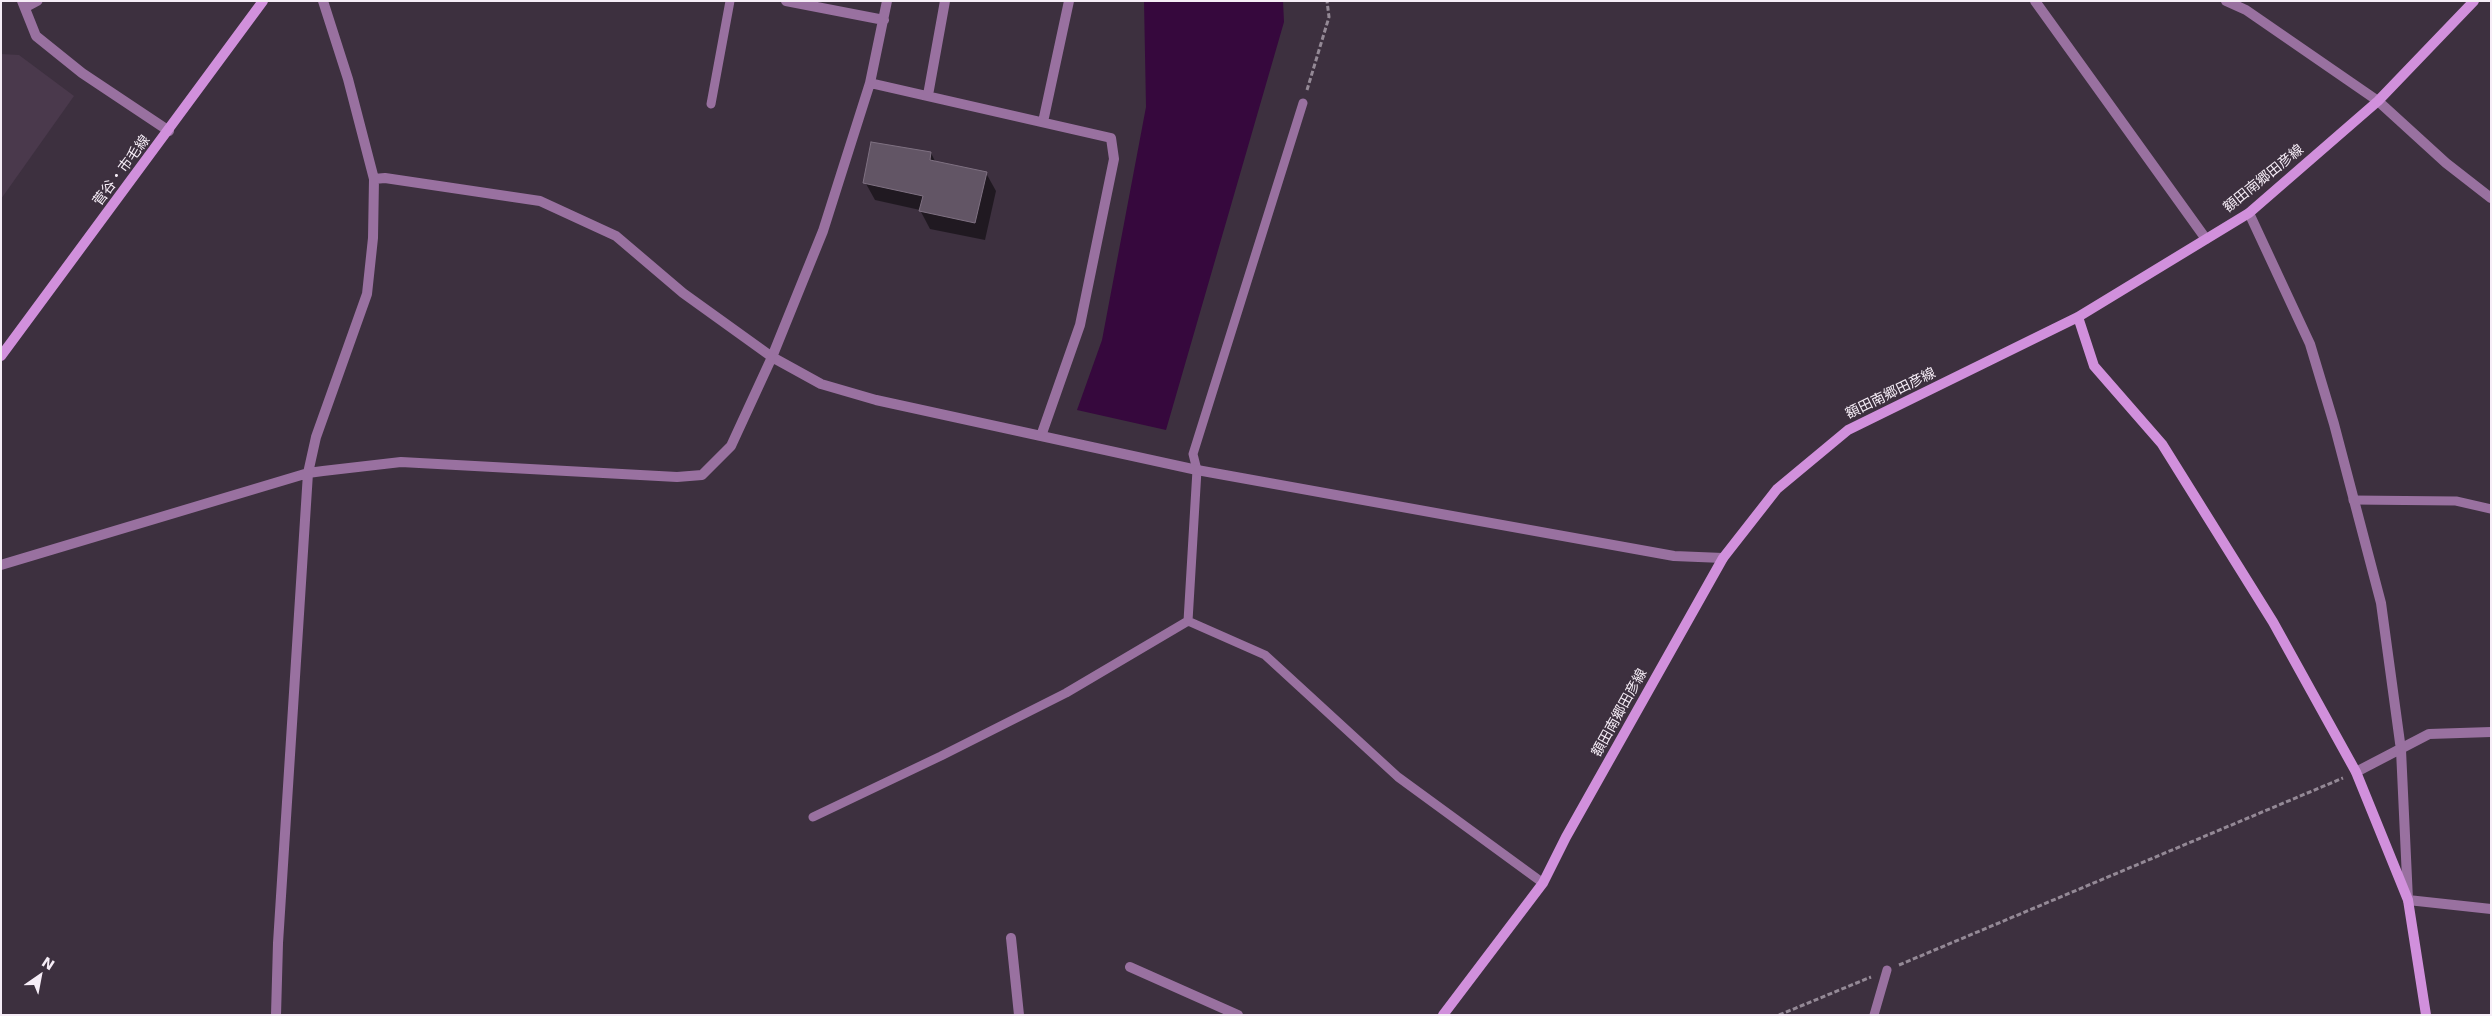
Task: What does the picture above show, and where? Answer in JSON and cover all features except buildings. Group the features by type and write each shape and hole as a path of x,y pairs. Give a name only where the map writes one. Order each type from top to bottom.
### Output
{"main road":[{"name":"菅谷・市毛線","path":"1,356 169,131 263,1"},
{"name":"額田南郷田彦線","path":"1443,1015 1543,883 1566,836 1723,558 1777,489 1848,430 2078,317 2249,213 2378,101 2474,1"},
{"path":"2078,317 2094,366 2162,444 2273,622 2356,772 2408,900 2426,1015"}],"street":[{"path":"276,1015 278,943 308,473 316,437 367,294 373,238 374,180 348,79 323,1"},
{"path":"786,1 884,20"},
{"path":"1,565 308,473 401,462 677,477 702,475 731,446 772,357 823,231 870,83 887,1"},
{"path":"928,95 945,1"},
{"path":"1043,122 1069,1"},
{"path":"2035,1 2206,239"},
{"path":"2226,1 2246,10 2378,101 2446,163 2491,198"},
{"path":"24,4 36,36 82,73 169,131"},
{"path":"870,83 1111,138 1114,159 1080,325 1041,436"},
{"path":"374,180 385,178 540,201 616,236 683,293 772,357 821,384 876,400 1196,470 1674,556 1723,558"},
{"path":"2249,213 2310,344 2334,424 2381,603 2401,750 2408,900 2491,909"},
{"path":"2356,772 2429,734 2491,732"},
{"path":"1011,938 1019,1015"},
{"path":"1130,967 1238,1015"}],"lane":[{"path":"24,4 38,1"},
{"path":"711,104 730,1"},
{"path":"1188,620 1196,470 1194,454 1303,103"},
{"path":"2354,500 2456,501 2491,509"},
{"path":"813,817 941,756 1066,693 1188,620"},
{"path":"1188,620 1265,655 1398,777 1543,883"},
{"path":"1874,1015 1887,970"}],"path":[{"path":"1303,103 1329,17 1327,1"},
{"path":"1779,1015 2356,772"}],"shaded area":[{"path":"1144,1 1283,1 1284,22 1166,430 1077,410 1102,340 1146,107"},
{"path":"1,54 19,55 74,96 1,199"}]}
